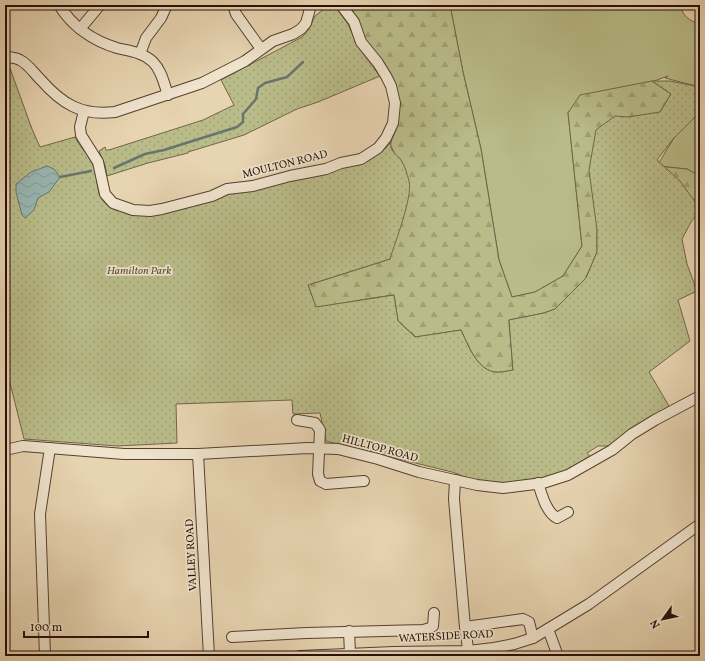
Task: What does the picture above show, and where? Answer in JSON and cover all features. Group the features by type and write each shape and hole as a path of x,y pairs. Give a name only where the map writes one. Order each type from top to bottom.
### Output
{"street":[{"path":"59,5 80,29 92,37 106,44 140,54 150,59 158,68 168,95"},
{"path":"80,29 100,5"},
{"path":"140,54 146,38 161,18 167,5"},
{"path":"233,5 236,14 261,49"},
{"path":"5,56 22,61 64,103 84,111 102,113 118,111 205,82 241,63 273,41 293,34 301,29 306,22 311,5"},
{"name":"MOULTON ROAD","path":"84,111 80,129 81,135 98,162 104,194 113,203 133,210 150,211 162,209 212,196 227,188 253,186 290,176 326,169 341,163 361,159 378,148 385,141 393,124 395,103 391,86 386,76 378,63 361,42 354,22 341,5"},
{"name":"HILLTOP ROAD","path":"5,450 23,446 124,454 198,454 300,448 338,449 378,459 419,472 477,485 503,488 538,483 568,475 612,450 632,434 654,420 700,396"},
{"path":"298,420 315,423 320,430 318,474 320,481 326,484 364,481"},
{"path":"45,656 40,514 50,448"},
{"name":"VALLEY ROAD","path":"198,454 209,656"},
{"path":"455,480 454,499 465,627 469,653"},
{"path":"538,483 553,516 557,518 568,512"},
{"name":"WATERSIDE ROAD","path":"300,656 469,653 533,638 600,596 700,524"},
{"path":"232,637 349,631 423,630 434,626 434,613"},
{"path":"465,627 523,619 529,622 533,638"},
{"path":"548,629 558,656"},
{"path":"346,655 349,631"}],"green space":[{"path":"329,5 334,5 348,24 358,47 380,76 318,102 297,109 244,135 107,176 105,165 99,151 105,147 106,150 109,150 203,120 234,105 221,80 302,37 309,29 315,16"},
{"path":"356,5 450,5 463,72 481,149 499,260 512,297 535,292 563,276 582,246 568,113 580,95 652,81 671,94 597,230 597,252 586,278 555,309 544,313 509,320 513,370 494,372 482,366 473,355 461,330 416,337 398,321 394,295 316,308 308,285 390,259 394,152 390,144 396,130 399,105 349,10"},
{"path":"450,5 681,5 685,15 690,20 700,25 700,87 665,78 668,76 568,112 582,246 563,276 535,292 512,297 499,260 481,149 463,72"},
{"name":"Hamilton Park","path":"5,60 7,60 40,147 75,137 94,168 100,196 109,207 118,211 119,209 129,212 224,194 383,148 385,149 391,142 392,150 405,167 410,188 406,208 390,259 308,285 316,307 394,295 398,321 415,337 461,330 477,361 488,370 494,372 513,370 509,320 544,313 555,309 586,278 597,252 597,230 589,170 596,130 615,116 628,117 660,112 671,94 652,81 670,81 700,87 700,112 674,138 657,160 680,181 695,202 700,204 700,210 691,222 682,239 687,264 697,291 678,300 690,341 649,372 669,406 649,423 617,446 598,446 587,453 594,461 560,478 490,486 452,472 326,441 320,413 293,414 292,400 176,404 177,443 117,446 24,439 5,363"},
{"path":"700,106 700,176 687,169 657,166 674,138"},
{"path":"657,166 687,169 700,176 700,203 665,182"}],"water":[{"path":"47,166 54,169 60,177 49,192 38,198 34,210 25,218 22,215 16,192 16,184 31,172"}],"waterway":[{"path":"114,168 145,154 164,150 237,127 243,122 243,114 256,99 258,88 265,83 287,77 303,62"},
{"path":"60,177 91,171"}]}
